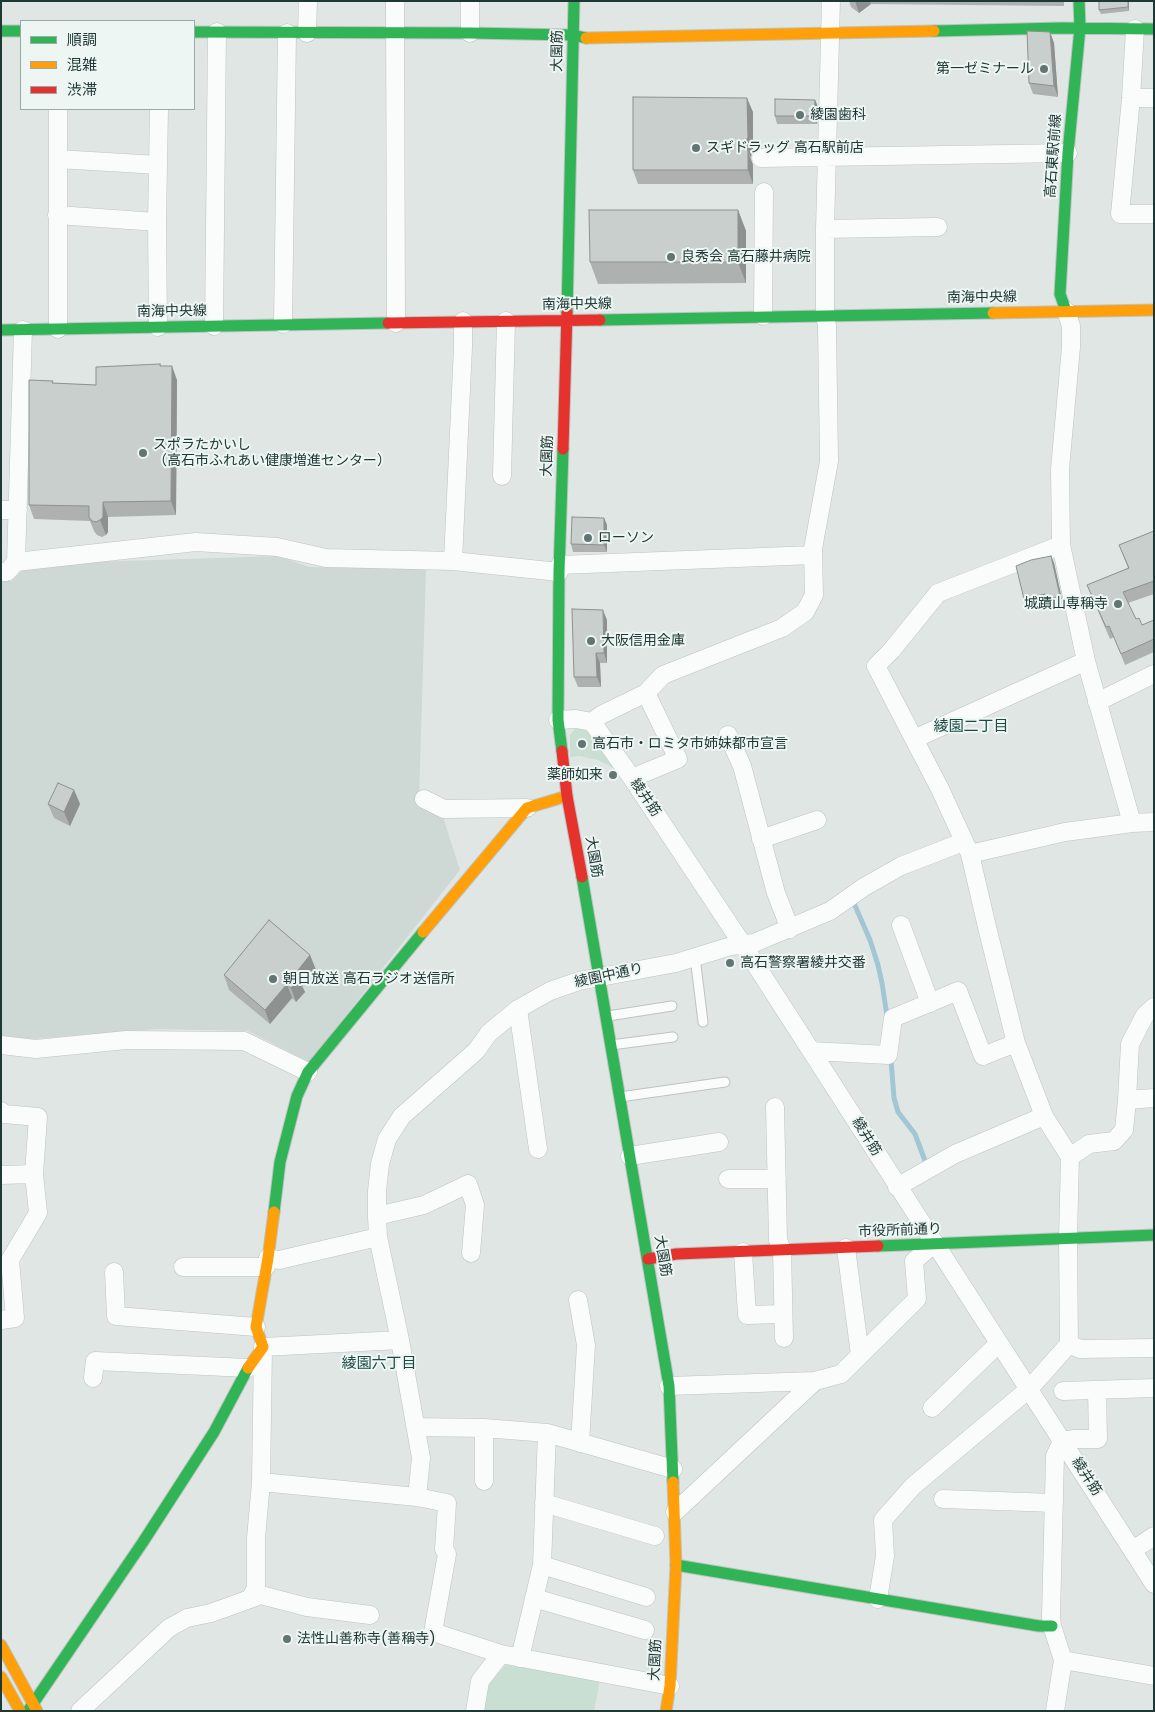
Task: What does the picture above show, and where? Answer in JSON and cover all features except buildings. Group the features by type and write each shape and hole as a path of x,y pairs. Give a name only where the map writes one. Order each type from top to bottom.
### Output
{"main road":[{"name":"大園筋","path":"574,1 558,720 567,796 600,977 669,1386 676,1565 670,1686 666,1711"},
{"name":"高石東駅前線","path":"1066,311 1060,294 1068,153 1080,28 1078,1"},
{"path":"195,32 470,33 573,35 587,38 1080,28 1154,29"},
{"path":"1,31 20,31"},
{"name":"南海中央線","path":"1,330 1154,310"},
{"path":"1,1645 33,1708 214,1432 248,1368 263,1347 256,1327 267,1263 280,1162 297,1096 308,1072 379,984 527,808 567,796"},
{"name":"市役所前通り","path":"648,1259 676,1254 1154,1235"},
{"path":"676,1565 1039,1626 1052,1626"},
{"path":"1,1677 20,1711"}],"street":[{"path":"307,33 308,1"},
{"path":"395,1 396,323"},
{"path":"470,1 470,33"},
{"path":"558,720 576,719 592,722 601,715 646,693 663,676 782,628 805,612 814,595 814,555 829,461 825,229 831,1"},
{"path":"1135,30 1131,98 1120,214 1154,214"},
{"path":"214,326 217,32"},
{"path":"283,324 287,33"},
{"path":"1131,98 1154,98"},
{"path":"58,110 58,329"},
{"path":"158,327 159,110"},
{"path":"761,158 1068,153"},
{"path":"58,159 158,165"},
{"path":"763,316 764,192"},
{"path":"57,215 157,222"},
{"path":"825,229 938,227"},
{"path":"1066,311 1071,326 1071,347 1060,469 1061,545 1086,661 1132,823"},
{"path":"453,561 463,321"},
{"path":"502,476 506,321"},
{"path":"16,562 10,510 23,330"},
{"path":"1,572 7,572 16,562 196,542 277,547 326,558 453,561 560,569 814,555"},
{"path":"878,1599 885,1556 883,1520 913,1486 1030,1389 1069,1344 1068,1238 1070,1157 1044,1116 1016,1043 967,848 940,789 876,666 891,651 938,593 1061,545"},
{"path":"914,739 1086,661"},
{"path":"1097,702 1154,674"},
{"path":"632,778 678,759 646,693"},
{"name":"綾井筋","path":"592,722 632,778 742,945 1154,1584"},
{"path":"728,735 760,809 761,839 776,893 790,929"},
{"path":"424,799 444,809 527,808"},
{"path":"761,839 817,820"},
{"name":"綾園中通り","path":"417,1497 421,1458 400,1340 378,1237 377,1191 380,1164 387,1139 402,1116 476,1051 489,1033 518,1009 550,990 579,981 676,963 731,946 754,942 790,929 830,910 900,866 967,848 1065,832 1154,822"},
{"path":"900,925 930,1003"},
{"path":"811,1051 888,1055 893,1018 958,991 983,1056 1016,1043"},
{"path":"1070,1157 1089,1144 1114,1141 1124,1130 1130,1044 1145,1015 1154,1007"},
{"path":"518,1009 538,1149"},
{"path":"1,1046 36,1049 126,1040 244,1041 308,1072"},
{"path":"1127,1100 1154,1098"},
{"path":"775,1107 778,1240 782,1250 784,1338"},
{"path":"1,1111 4,1114 38,1118 34,1174 38,1213 6,1259 15,1318 1,1320"},
{"path":"897,1187 955,1154 1044,1116"},
{"path":"630,1156 718,1142"},
{"path":"1,1175 34,1174"},
{"path":"728,1179 777,1179"},
{"path":"377,1216 424,1205 468,1184 474,1205 471,1253"},
{"path":"183,1267 267,1263 378,1237"},
{"path":"669,1386 815,1381 841,1374 916,1299 914,1261 934,1244"},
{"path":"846,1248 860,1355"},
{"path":"743,1252 747,1315 783,1314"},
{"path":"114,1272 116,1316 256,1327"},
{"path":"578,1300 586,1345 580,1443"},
{"path":"250,1599 256,1588 256,1538 261,1482 263,1347 400,1340"},
{"path":"932,1408 999,1343"},
{"path":"1069,1344 1080,1349 1154,1348"},
{"path":"92,1378 95,1361 248,1368"},
{"path":"675,1512 815,1381"},
{"path":"1062,1391 1154,1388"},
{"path":"1055,1711 1064,1660 1052,1626 1055,1456 1062,1441 1098,1439 1097,1390"},
{"path":"416,1427 484,1428 546,1433 673,1470"},
{"path":"484,1428 484,1481"},
{"path":"520,1658 542,1565 546,1433"},
{"path":"261,1482 417,1497 448,1503 444,1549 447,1554 433,1632 502,1654 670,1686"},
{"path":"943,1500 1054,1503"},
{"path":"544,1503 655,1536"},
{"path":"1133,1550 1154,1536"},
{"path":"542,1565 646,1597"},
{"path":"80,1711 169,1628 187,1618 211,1613 261,1595 308,1607 370,1616"},
{"path":"534,1598 645,1630"},
{"path":"475,1711 480,1681 502,1654"},
{"path":"1064,1660 1154,1676"}],"lane":[{"path":"695,957 703,1022"},
{"path":"606,1016 672,1006"},
{"path":"611,1046 673,1037"},
{"path":"620,1097 726,1082"}],"shaded area":[{"path":"279,556 309,567 426,569 419,798 441,811 460,870 309,1062 248,1031 157,1029 19,1040 1,1038 1,581 12,581 28,564"}],"green space":[{"path":"582,728 589,732 621,772 598,760 579,756 570,757 570,735 575,729"},
{"path":"506,1665 600,1680 594,1711 482,1711 487,1683"}],"waterway":[{"path":"853,901 870,940 878,965 887,1016"},
{"path":"891,1060 894,1098 898,1112 915,1134 927,1166"}],"traffic: fast":[{"path":"567,313 574,1"},
{"path":"1066,311 1060,294 1068,153 1080,28 1079,1"},
{"path":"934,31 1061,28 1154,29"},
{"path":"1,31 20,31"},
{"path":"195,32 470,33 573,35 586,38"},
{"path":"600,320 993,313"},
{"path":"1,330 388,323"},
{"path":"562,751 558,720 559,572 563,449"},
{"path":"582,877 669,1386 673,1482"},
{"path":"274,1212 280,1162 297,1096 308,1072 423,932"},
{"path":"878,1246 1154,1235"},
{"path":"28,1711 143,1542 214,1432 248,1368"},
{"path":"676,1565 1039,1626 1052,1626"}],"traffic: slow":[{"path":"586,38 934,31"},
{"path":"993,313 1154,310"},
{"path":"423,932 527,808 567,796"},
{"path":"248,1368 263,1347 256,1327 274,1212"},
{"path":"666,1711 670,1686 676,1565 673,1482"},
{"path":"1,1645 37,1711"},
{"path":"1,1677 20,1711"}],"traffic: jam":[{"path":"563,449 567,313"},
{"path":"388,323 600,320"},
{"path":"562,751 567,796 582,877"},
{"path":"648,1259 676,1254 878,1246"}],"place":[{"name":"第一ゼミナール","path":"1044,69"},
{"name":"綾園歯科","path":"800,115"},
{"name":"スギドラッグ 高石駅前店","path":"696,148"},
{"name":"良秀会 高石藤井病院","path":"671,257"},
{"name":"スポラたかいし （高石市ふれあい健康増進センター）","path":"143,453"},
{"name":"ローソン","path":"588,538"},
{"name":"城蹟山専稱寺","path":"1118,604"},
{"name":"大阪信用金庫","path":"591,641"},
{"name":"高石市・ロミタ市姉妹都市宣言","path":"582,744"},
{"name":"薬師如来","path":"613,775"},
{"name":"高石警察署綾井交番","path":"730,963"},
{"name":"朝日放送 高石ラジオ送信所","path":"273,979"},
{"name":"法性山善称寺(善稱寺)","path":"287,1639"}],"district":[{"name":"綾園二丁目","path":"971,727"},
{"name":"綾園六丁目","path":"379,1364"}]}
